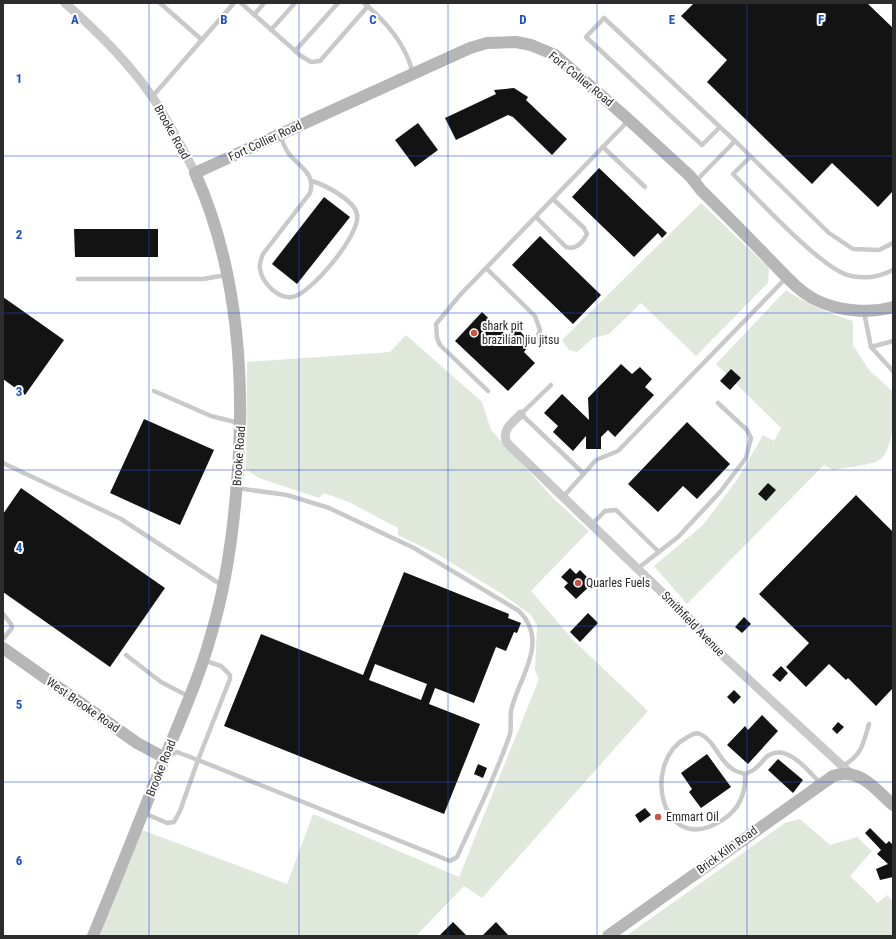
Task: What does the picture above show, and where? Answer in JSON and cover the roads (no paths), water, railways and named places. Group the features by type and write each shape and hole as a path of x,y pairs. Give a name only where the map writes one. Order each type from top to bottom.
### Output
{"street":[{"name":"Brooke Road","path":"65,3 93,28 152,97 195,173 212,218 227,275 236,324 241,423 241,449 232,542 220,605 204,660 190,697 93,936"},
{"name":"Fort Collier Road","path":"195,173 470,48 487,43 516,42 530,45 555,55 629,120 695,182 787,277 814,299 828,305 864,310 893,307"},
{"name":"Smithfield Avenue","path":"521,414 507,428 505,433 507,443 698,627 708,642 846,769 865,779 893,805"},
{"name":"West Brooke Road","path":"3,648 137,743 165,758"},
{"name":"Brick Kiln Road","path":"608,936 821,784 846,769"}],"lane":[{"path":"160,3 202,40"},
{"path":"152,97 234,3"},
{"path":"241,3 295,51 311,62 320,61 366,5 381,18 399,40 406,53 413,73"},
{"path":"254,15 264,3"},
{"path":"271,30 295,3"},
{"path":"295,51 338,3"},
{"path":"720,127 702,145 586,37 604,18 735,141 829,233 853,249 879,250 893,243"},
{"path":"488,391 440,345 436,332 436,324 442,315 629,120"},
{"path":"280,134 289,154 306,171 312,181 310,193 263,254 261,262 260,269 265,283 285,297 292,297 314,282 350,239 357,225 358,215 354,208 344,198 323,184 312,181"},
{"path":"695,182 735,141"},
{"path":"603,147 645,187"},
{"path":"750,157 733,174 787,228 834,269 850,276 875,278 893,270"},
{"path":"536,217 566,246 570,248 578,245 584,239 587,234 584,228 553,199"},
{"path":"487,269 535,316 540,330 535,344"},
{"path":"78,280 203,279 227,275"},
{"path":"563,497 596,460 618,451 787,277"},
{"path":"864,310 867,333 871,347 893,371"},
{"path":"871,347 893,341"},
{"path":"551,385 521,414 584,474"},
{"path":"154,391 211,416 241,423"},
{"path":"637,569 678,537 720,492 746,458 751,438 747,430 718,403"},
{"path":"3,463 121,519 223,586"},
{"path":"165,758 177,752 446,860 454,860 460,850 510,734 512,707 527,672 532,650 532,631 529,623 519,611 414,548 329,508 287,495 237,488"},
{"path":"591,525 605,511 616,510 659,552"},
{"path":"3,614 11,624 12,628 3,640"},
{"path":"126,655 161,682 190,697"},
{"path":"143,813 167,823 174,822 180,811 230,675 221,666 204,660"},
{"path":"846,769 854,760 864,743 870,724"},
{"path":"694,734 700,734 706,738 731,768 745,774 744,795 739,806 716,825 704,829 693,830 683,828 669,815 661,792 662,771 668,756 681,741 694,734"},
{"path":"745,774 756,768 768,755 776,752 785,753 797,760 821,784"}],"place":[{"name":"shark pit brazilian jiu jitsu","path":"474,333"},
{"name":"Quarles Fuels","path":"578,583"},
{"name":"Emmart Oil","path":"658,817"}]}
